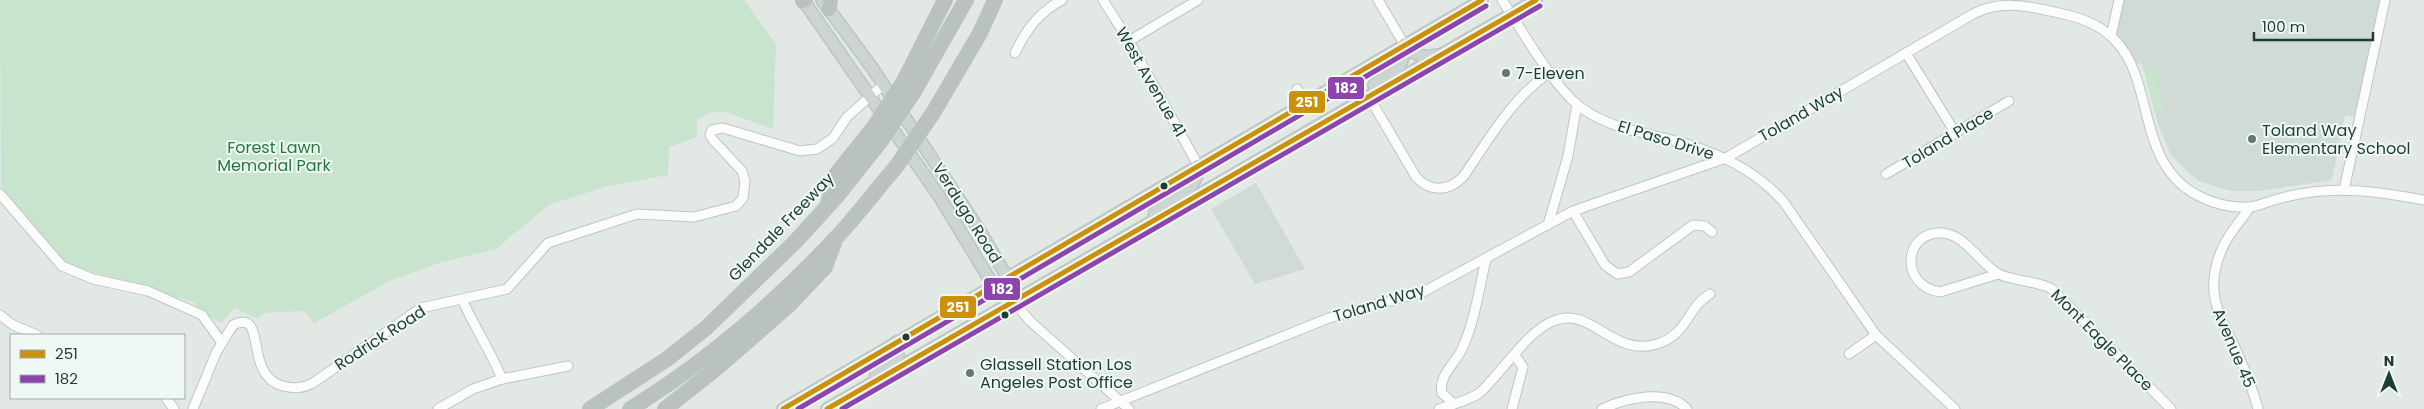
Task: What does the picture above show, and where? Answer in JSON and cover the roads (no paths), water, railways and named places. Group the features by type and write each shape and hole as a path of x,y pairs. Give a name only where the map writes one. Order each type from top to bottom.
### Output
{"highway":[{"path":"828,206 834,177 874,127 904,81 944,0"},
{"name":"Glendale Freeway","path":"590,409 667,359 706,328 795,242 828,206 880,142 914,93 966,0"},
{"path":"630,409 710,353 758,312 835,239 896,167 933,113 980,33 995,0"},
{"path":"665,409 724,362 789,305 825,267 835,239"}],"main road":[{"name":"Verdugo Road","path":"804,0 939,196 993,285 1013,301"},
{"path":"783,409 1482,0"},
{"path":"827,409 1536,0"},
{"name":"Verdugo Road","path":"827,3 935,161 1007,277 1013,301"},
{"path":"1404,44 1410,51 1421,56 1444,54"},
{"path":"1340,114 1400,66 1405,54 1404,44"},
{"path":"1153,222 1155,212 1180,196 1195,182 1198,165"},
{"path":"876,380 876,369 898,355 896,342"}],"street":[{"path":"1015,53 1024,34 1037,18 1062,0"},
{"name":"West Avenue 41","path":"1103,0 1129,41 1198,165"},
{"path":"1129,41 1198,0"},
{"path":"1378,0 1404,44"},
{"name":"El Paso Drive","path":"1502,0 1550,72 1576,104 1611,124 1684,143 1726,158 1762,181 1783,201 1876,335 1955,409"},
{"path":"2111,36 2119,0"},
{"path":"2344,190 2385,0"},
{"name":"Toland Way","path":"1101,409 1119,400 1329,318 1422,292 1573,211 1726,158 1973,14 1997,6 2022,6 2077,17 2088,21 2111,36 2120,46 2135,72 2157,152 2175,178 2200,197 2227,206 2250,207 2300,193 2344,190 2424,200"},
{"path":"1906,53 1956,134"},
{"path":"1369,97 1416,177 1428,186 1443,189 1457,183 1463,177 1513,104 1533,84 1550,72"},
{"name":"Rodrick Road","path":"193,409 222,342 233,325 245,322 255,332 259,362 263,372 278,384 303,388 314,383 421,308 507,289 548,243 637,214 694,217 736,206 743,198 745,181 742,171 710,135 715,128 723,128 800,151 817,149 833,138 847,117 883,85"},
{"path":"1297,89 1306,102"},
{"name":"Toland Place","path":"1886,174 2009,102"},
{"path":"1548,225 1568,156 1576,104"},
{"path":"0,194 62,266 93,279 148,291 202,315 222,342"},
{"name":"Avenue 45","path":"2250,207 2222,248 2217,262 2213,287 2216,307 2246,372 2258,409"},
{"path":"1573,211 1605,265 1617,274 1629,272 1693,225 1705,226 1712,232"},
{"name":"Mont Eagle Place","path":"1998,274 1945,291 1930,291 1916,280 1910,264 1912,254 1920,240 1933,233 1947,233 1959,239 1998,274 2043,284 2059,294 2171,409"},
{"path":"1454,404 1442,393 1442,382 1461,352 1468,336 1486,259"},
{"path":"1439,409 1479,394 1542,328 1558,320 1568,318 1586,321 1612,338 1627,344 1657,344 1672,337 1685,326 1700,300 1710,294"},
{"path":"462,299 495,361 502,379"},
{"path":"1013,301 1030,321 1129,409"},
{"path":"0,315 13,325 34,334"},
{"path":"1849,354 1876,335"},
{"path":"1512,409 1523,367 1515,356"},
{"path":"438,409 473,389 502,379 568,366"},
{"path":"1602,409 1658,396 1674,399 1687,409"}],"place":[{"name":"7-Eleven","path":"1506,73"},
{"name":"Toland Way Elementary School","path":"2252,139"},
{"name":"Glassell Station Los Angeles Post Office","path":"970,373"}],"park label":[{"name":"Forest Lawn Memorial Park","path":"274,156"}]}
